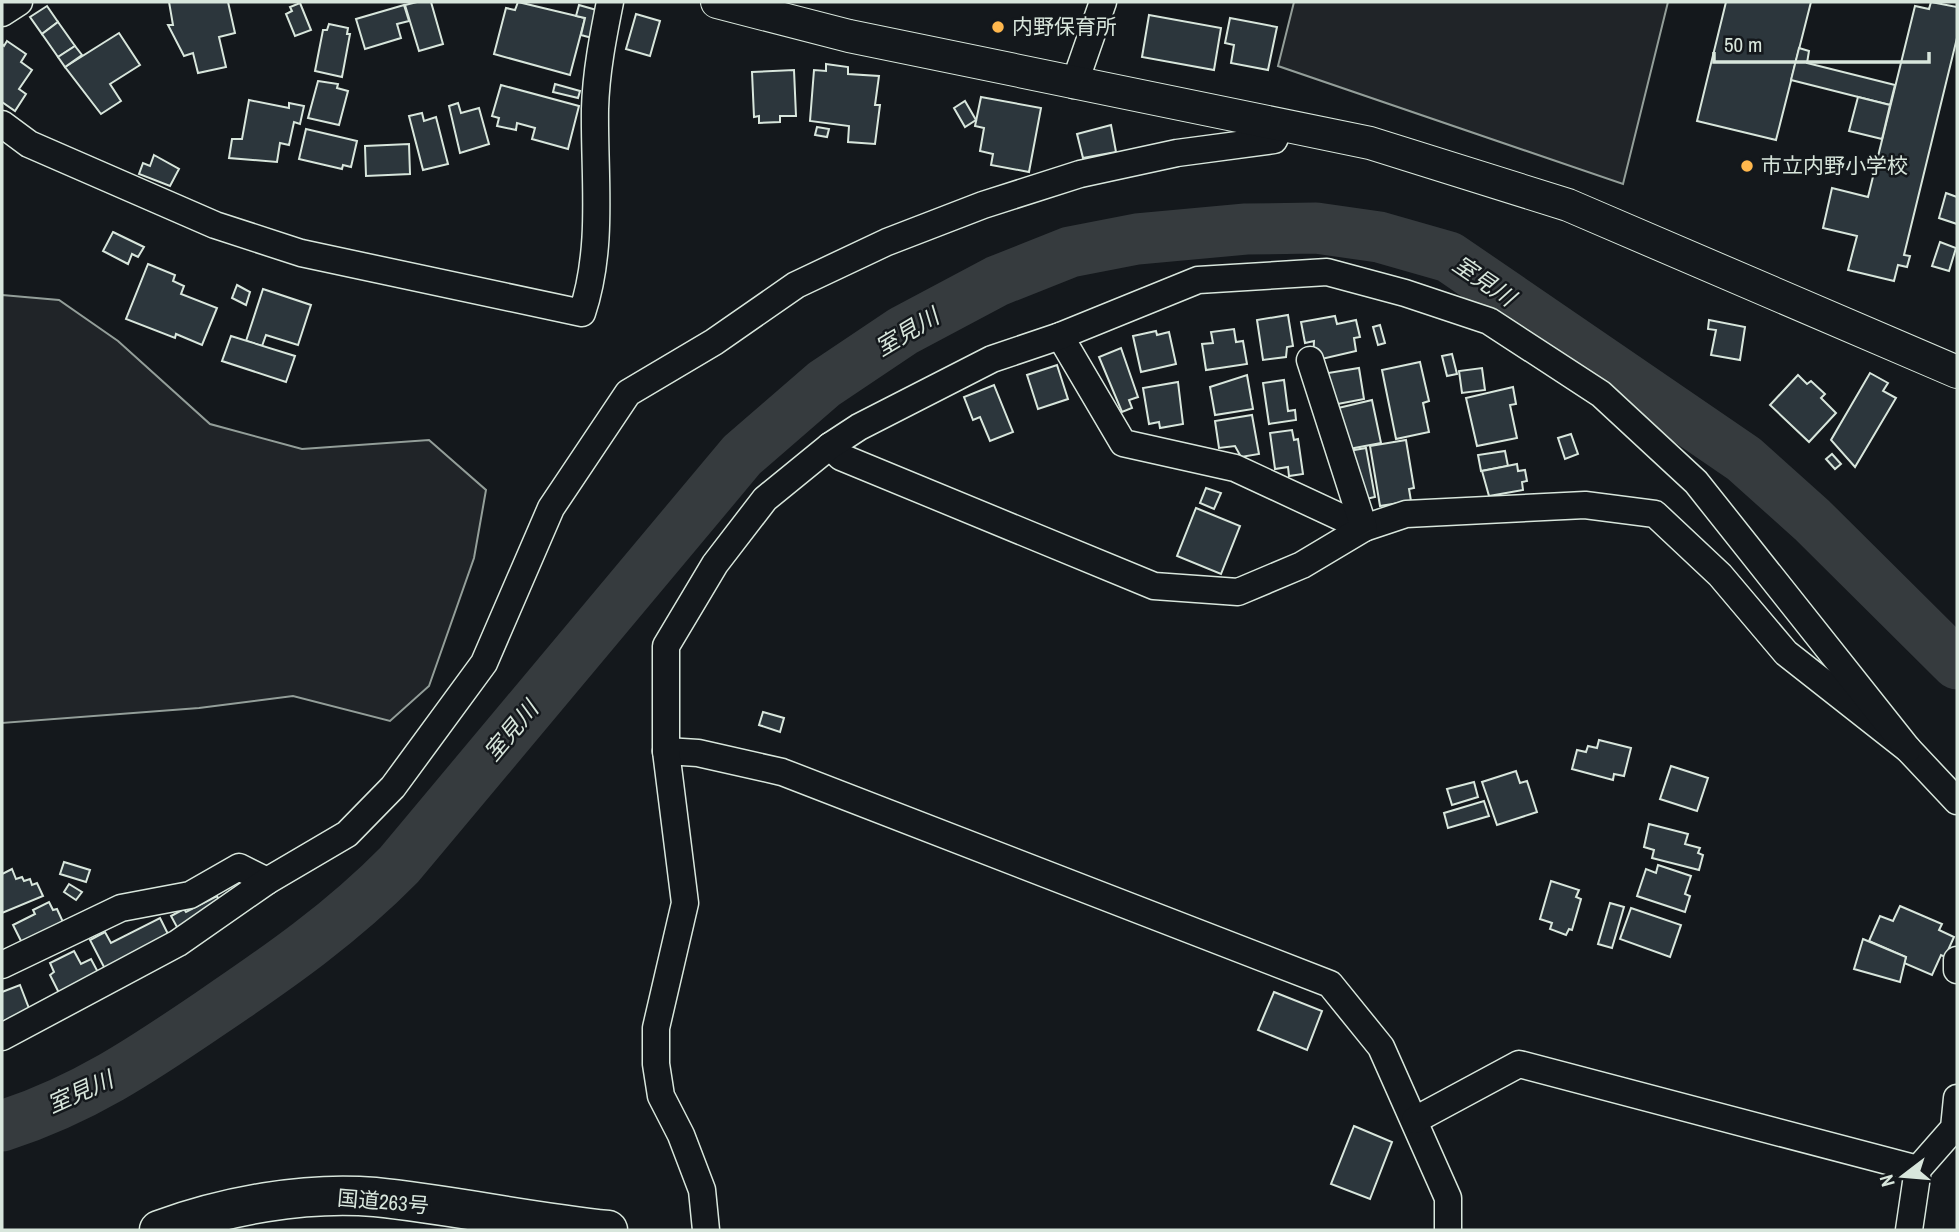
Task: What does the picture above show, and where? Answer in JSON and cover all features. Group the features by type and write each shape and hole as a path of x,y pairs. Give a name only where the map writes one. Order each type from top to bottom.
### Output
{"highway":[{"name":"国道263号","path":"159,1230 236,1209 303,1198 373,1197 556,1228 608,1230"}],"street":[{"path":"2,13 19,2"},
{"path":"2,124 29,144 215,226 301,253 582,313 597,244 595,106 599,53 610,2"},
{"path":"717,2 849,36 1074,85 1282,123 1370,143 1568,205 1957,372"},
{"path":"1074,85 1103,2"},
{"path":"2,1037 178,943 267,881 347,834 393,787 484,663 551,508 628,393 714,342 796,285 887,242 983,205 1080,174 1177,153 1274,140 1282,123"},
{"path":"706,1230 702,1190 661,1096 656,1064 656,1028 685,903 666,751 666,646 715,564 765,499 830,446 859,427 992,359 1060,336 1198,280 1327,272 1405,293 1489,321 1601,394 1696,482 1908,749 1957,801"},
{"path":"1060,336 1123,443 1235,468 1364,528"},
{"path":"1310,360 1364,528"},
{"path":"830,446 841,457 1154,586 1238,592 1302,565 1364,528 1406,514 1572,506 1655,514 1720,575 1786,653 1908,749"},
{"path":"666,751 698,753 782,772 1330,984 1381,1047 1448,1198 1448,1230"},
{"path":"5,954 121,908 190,895 240,867 267,881"},
{"path":"1957,960 1957,970"},
{"path":"1415,1120 1519,1065 1918,1169"},
{"path":"1909,1230 1918,1169 1954,1128 1956,1113"}],"shaded area":[{"path":"1294,2 1668,2 1623,184 1278,66"},
{"path":"2,295 59,300 118,341 210,424 302,449 429,440 486,490 474,558 429,686 390,721 293,696 199,708 2,723"}],"building":[{"path":"169,2 228,2 235,33 219,37 226,67 198,73 193,53 184,56 168,25 173,25"},
{"path":"431,2 443,44 419,51 405,5"},
{"path":"518,2 585,18 570,75 494,54 506,8 515,10"},
{"path":"1726,2 1811,2 1776,140 1697,121"},
{"path":"1931,2 1957,7 1957,38 1904,255 1910,256 1907,267 1898,265 1894,281 1848,270 1857,236 1823,228 1832,188 1868,197 1915,6 1929,9"},
{"path":"300,3 311,30 295,36 286,14 292,11 290,7"},
{"path":"404,5 409,21 397,24 401,38 365,49 356,19"},
{"path":"579,5 600,11 592,38 581,35 585,18 576,16"},
{"path":"47,6 58,22 42,34 30,17"},
{"path":"636,14 660,21 650,56 626,49"},
{"path":"1149,15 1221,28 1214,70 1142,57"},
{"path":"1230,18 1277,27 1268,70 1231,63 1234,45 1225,43"},
{"path":"58,22 75,46 58,57 42,34"},
{"path":"329,24 348,28 347,34 350,34 342,77 315,71 323,30 327,30"},
{"path":"119,33 140,65 110,84 121,101 101,114 65,67"},
{"path":"7,41 26,54 21,62 32,70 19,89 26,94 15,111 2,102 2,44 4,46"},
{"path":"75,46 82,55 65,67 58,57"},
{"path":"1799,48 1809,51 1807,63 1895,85 1890,105 1791,80"},
{"path":"826,64 848,67 848,74 879,76 875,105 880,105 875,144 848,142 849,126 810,121 814,70 826,71"},
{"path":"794,70 796,116 780,116 780,122 759,123 759,116 754,117 752,72"},
{"path":"318,81 338,84 337,88 348,91 339,125 308,118"},
{"path":"555,84 580,91 578,98 553,92"},
{"path":"501,85 579,106 568,149 532,139 535,128 517,123 516,130 497,126 499,118 492,116"},
{"path":"981,97 1041,108 1029,172 991,165 993,154 980,151 984,128 975,126"},
{"path":"1858,97 1890,105 1882,139 1849,131"},
{"path":"249,100 289,108 289,103 304,106 300,124 294,122 289,145 280,143 277,162 229,158 232,139 242,139"},
{"path":"965,101 976,120 965,127 954,108"},
{"path":"458,103 461,113 479,108 489,144 460,153 449,106"},
{"path":"422,113 424,121 436,117 448,164 423,170 409,116"},
{"path":"1111,125 1116,152 1083,158 1077,134"},
{"path":"817,127 829,129 827,137 815,135"},
{"path":"306,129 357,141 351,167 343,165 342,169 299,159"},
{"path":"409,144 410,174 366,176 365,146"},
{"path":"154,155 179,169 170,186 139,174 143,163 150,166"},
{"path":"1946,193 1957,197 1957,224 1939,218"},
{"path":"113,232 144,247 138,257 132,254 128,264 103,251"},
{"path":"1940,242 1956,248 1949,271 1932,266"},
{"path":"148,264 175,275 173,281 184,286 181,294 217,308 202,345 176,334 175,338 126,319"},
{"path":"237,285 250,292 246,305 232,298"},
{"path":"263,289 311,305 298,345 266,335 262,346 246,341"},
{"path":"1288,315 1293,346 1287,347 1286,357 1263,360 1257,320"},
{"path":"1335,316 1337,324 1356,320 1360,337 1354,338 1356,351 1313,361 1314,341 1305,343 1301,322"},
{"path":"1709,320 1745,327 1740,360 1711,355 1716,330 1708,329"},
{"path":"1380,325 1385,343 1378,345 1373,327"},
{"path":"1234,329 1236,342 1243,341 1247,364 1206,370 1202,344 1213,343 1211,332"},
{"path":"1156,331 1157,335 1169,332 1176,364 1141,372 1133,336"},
{"path":"231,336 295,356 286,382 222,361"},
{"path":"1121,348 1138,397 1129,400 1132,408 1122,412 1099,357"},
{"path":"1452,354 1457,374 1447,376 1442,356"},
{"path":"1420,362 1429,401 1423,403 1429,432 1396,439 1382,370"},
{"path":"1057,365 1068,399 1038,409 1027,375"},
{"path":"1359,368 1364,399 1327,406 1322,374"},
{"path":"1482,368 1485,390 1462,393 1459,371"},
{"path":"1870,373 1888,383 1883,391 1896,398 1855,467 1831,440"},
{"path":"1247,375 1253,409 1215,415 1210,387"},
{"path":"1798,375 1807,384 1811,381 1825,394 1821,398 1836,413 1809,442 1770,405"},
{"path":"1284,380 1288,411 1295,410 1296,420 1269,424 1263,383"},
{"path":"1178,382 1183,424 1160,428 1159,422 1149,424 1143,388"},
{"path":"994,385 1013,432 990,441 980,417 973,420 964,397"},
{"path":"1513,387 1516,404 1510,405 1517,438 1477,446 1466,398"},
{"path":"1372,400 1381,443 1349,449 1334,409"},
{"path":"1252,415 1259,454 1241,457 1235,446 1219,448 1215,421"},
{"path":"1292,430 1294,440 1298,439 1303,474 1289,476 1288,467 1275,469 1270,433"},
{"path":"1571,434 1578,454 1565,459 1558,438"},
{"path":"1406,440 1414,488 1409,489 1411,501 1380,506 1370,446"},
{"path":"1366,448 1375,497 1361,500 1343,452"},
{"path":"1505,451 1508,466 1481,471 1478,455"},
{"path":"1832,454 1841,464 1835,469 1826,459"},
{"path":"1517,464 1518,471 1525,470 1527,481 1522,482 1523,490 1489,496 1482,471"},
{"path":"1206,488 1221,493 1214,509 1200,503"},
{"path":"1196,508 1240,526 1221,574 1177,556"},
{"path":"763,712 784,718 780,732 759,725"},
{"path":"1599,740 1631,748 1624,776 1614,774 1613,780 1572,769 1577,750 1586,752 1588,746 1597,748"},
{"path":"1671,766 1708,778 1697,811 1660,799"},
{"path":"1516,771 1520,783 1527,781 1537,812 1497,825 1482,782"},
{"path":"1474,782 1478,797 1452,805 1447,789"},
{"path":"1484,801 1489,816 1448,828 1444,813"},
{"path":"1649,824 1688,834 1685,844 1700,848 1698,853 1703,855 1699,870 1652,858 1654,850 1644,847"},
{"path":"64,862 90,870 86,882 60,874"},
{"path":"1658,865 1691,876 1685,894 1690,896 1685,912 1637,896 1646,869 1656,873"},
{"path":"12,869 16,879 22,877 24,881 30,879 32,885 37,883 43,896 2,913 2,874"},
{"path":"1551,881 1579,890 1576,897 1581,899 1572,930 1569,929 1566,935 1550,929 1552,923 1540,919"},
{"path":"69,884 82,892 76,900 64,892"},
{"path":"217,896 221,905 178,929 171,916 184,909 186,912"},
{"path":"49,902 53,910 57,909 63,922 23,945 13,925 35,914 33,910"},
{"path":"1610,903 1624,907 1612,948 1598,944"},
{"path":"1900,906 1942,924 1939,930 1954,937 1945,957 1941,955 1932,975 1904,963 1906,957 1869,941 1880,916 1893,921"},
{"path":"1631,908 1681,925 1670,957 1620,939"},
{"path":"160,918 169,936 105,969 90,940 105,932 111,943"},
{"path":"1863,939 1906,957 1900,982 1854,969"},
{"path":"74,951 81,964 91,959 100,976 61,997 50,975 54,972 50,963"},
{"path":"20,985 30,1011 2,1022 2,992"},
{"path":"1274,992 1322,1011 1307,1050 1258,1030"},
{"path":"1354,1126 1392,1142 1370,1199 1331,1184"}],"waterway":[{"name":"室見川","path":"2,1126 59,1104 136,1063 261,979 355,906 399,865 742,455 824,384 903,331 997,281 1070,252 1137,239 1246,229 1316,228 1379,237 1449,257 1744,459 1812,520 1957,664"}],"place":[{"name":"内野保育所","path":"998,27"},
{"name":"市立内野小学校","path":"1747,166"}]}
